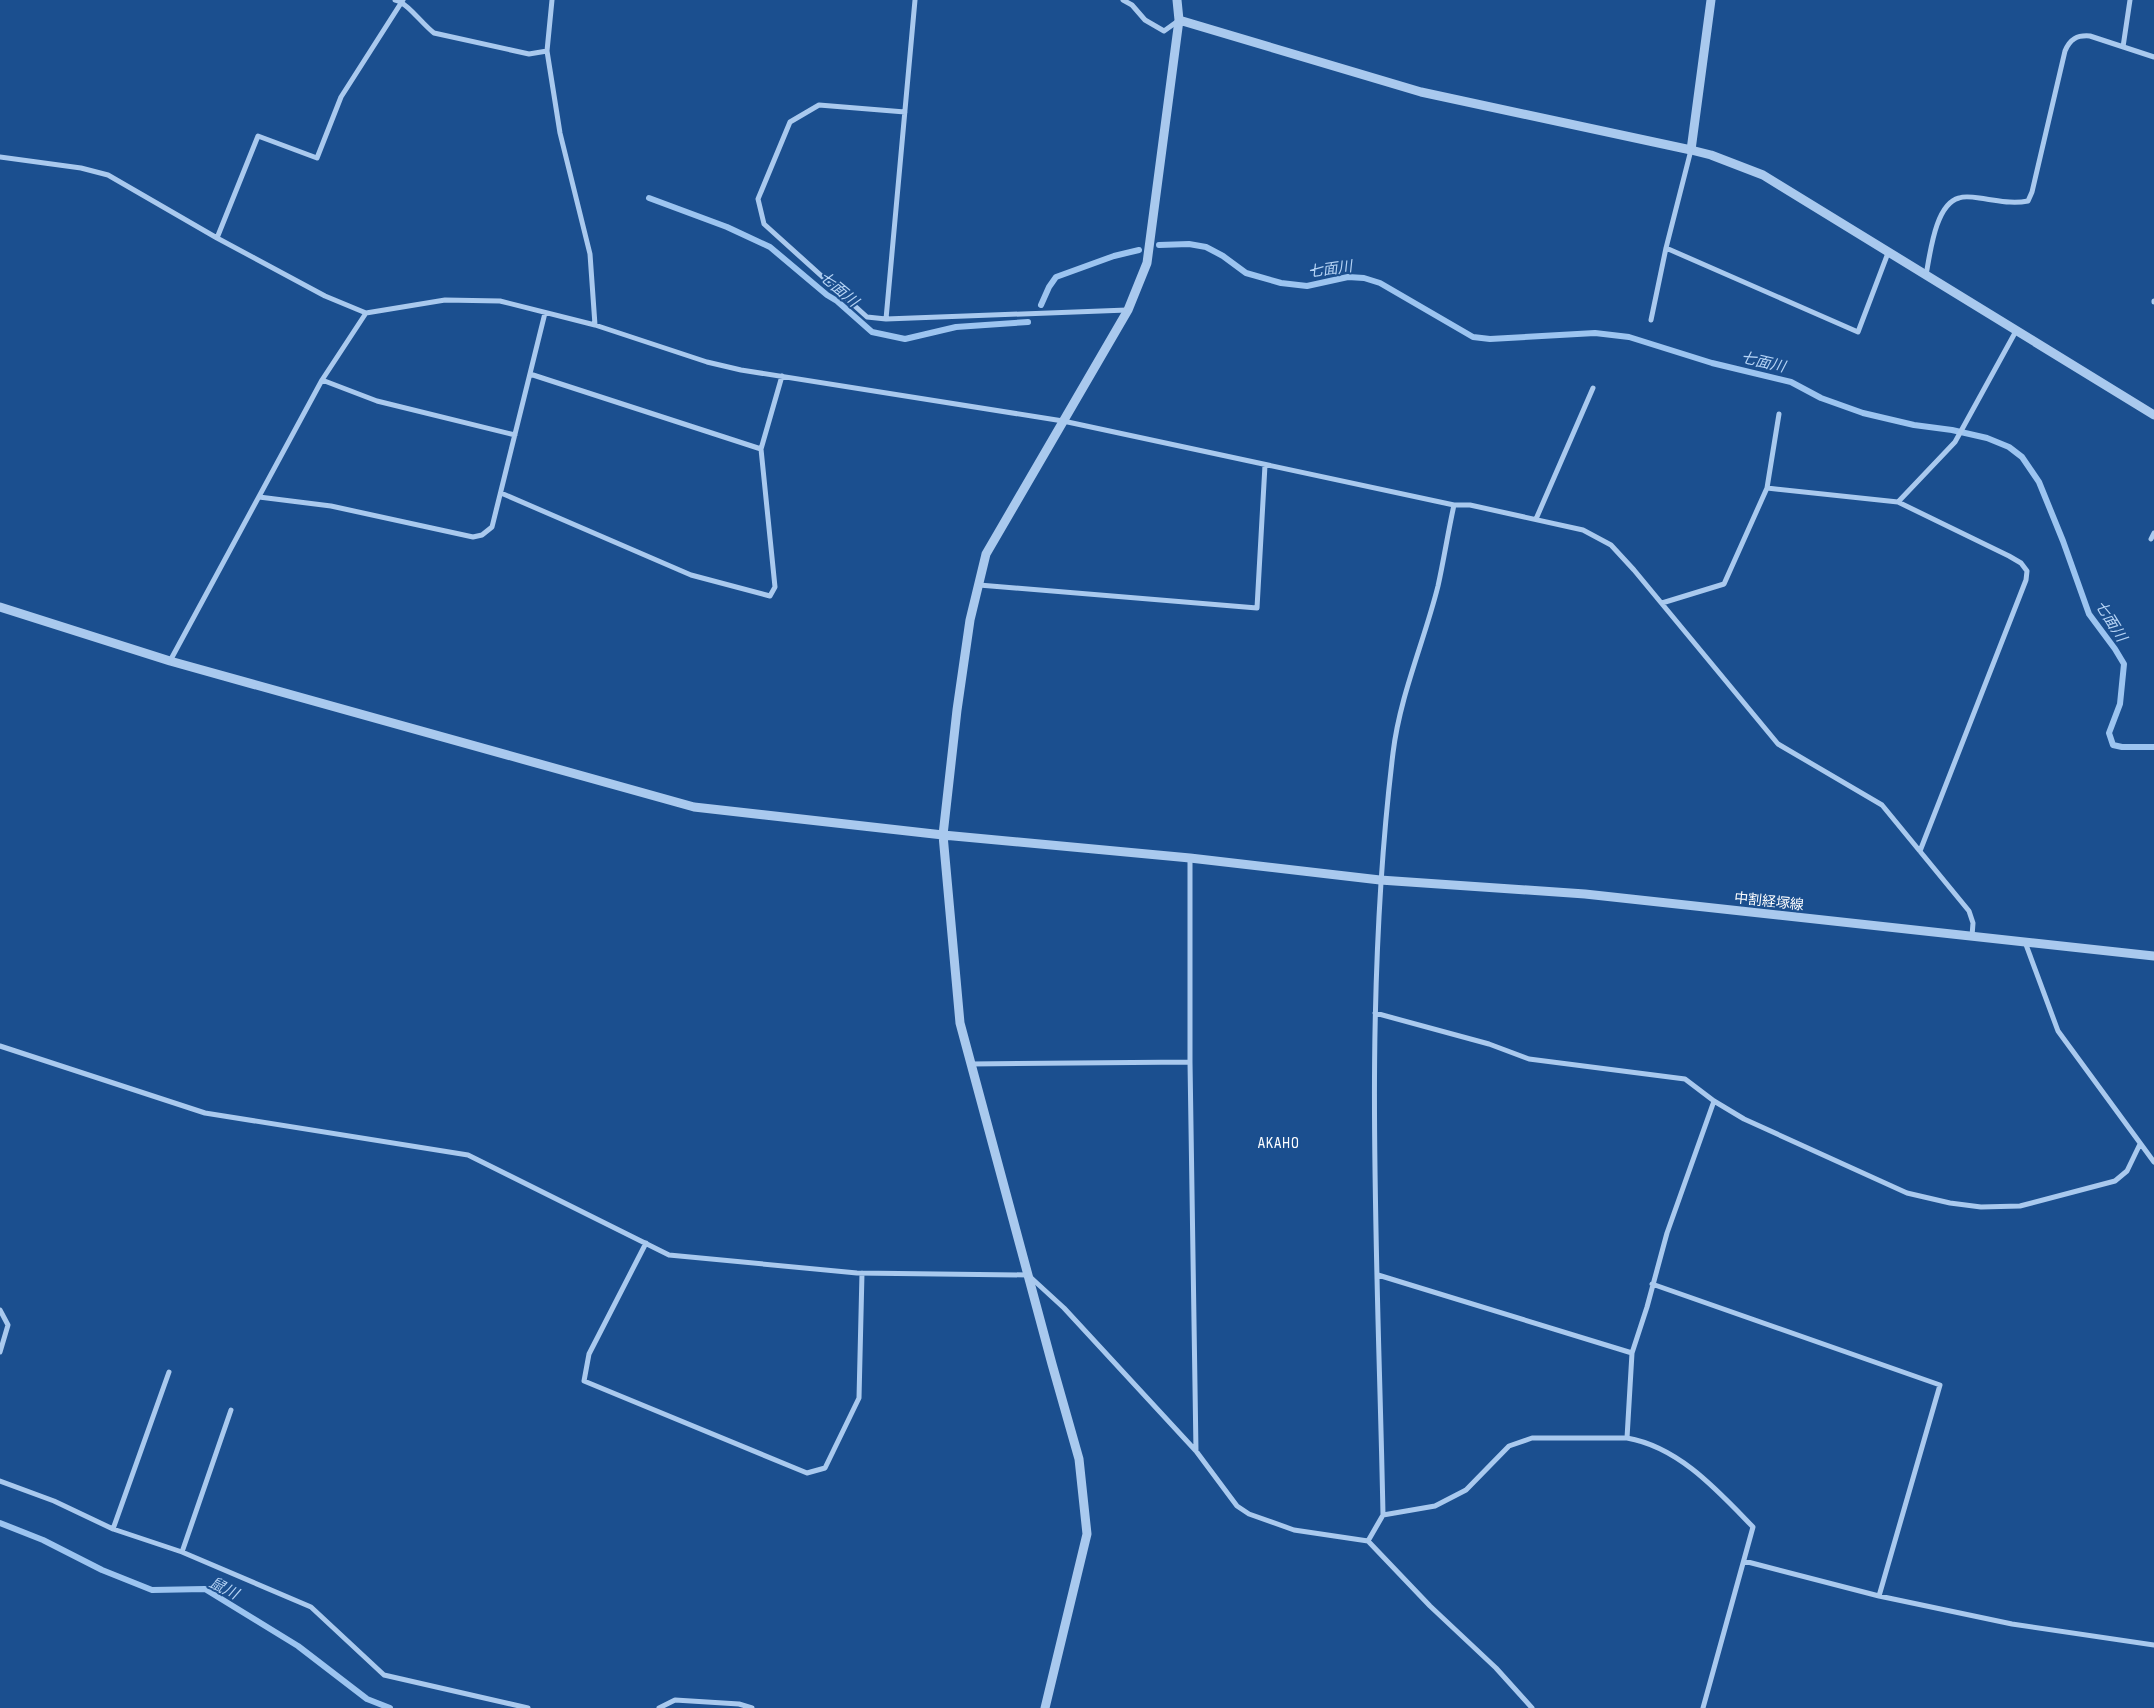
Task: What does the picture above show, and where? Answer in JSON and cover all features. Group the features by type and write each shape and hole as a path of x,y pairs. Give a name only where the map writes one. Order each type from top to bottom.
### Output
{"street":[{"path":"395,0 403,1 422,24 434,33 529,54 547,51"},
{"path":"552,0 547,51 560,133 590,254 595,325"},
{"path":"886,319 915,0"},
{"path":"1123,0 1132,6 1145,20 1164,31 1179,20"},
{"path":"1045,1708 1087,1534 1079,1459 960,1023 943,835 957,710 970,620 986,554 1128,310 1147,263 1179,20 1177,0"},
{"path":"1651,320 1666,248 1691,150 1711,0"},
{"path":"2123,47 2130,0"},
{"path":"217,238 258,136 318,158 341,97 403,1"},
{"path":"1179,20 1421,92 1691,150 1711,155 1763,175 2154,415"},
{"path":"1926,276 1934,234 1944,208 1951,202 1958,198 1967,197 2017,203 2028,200 2032,192 2065,51 2069,42 2080,35 2090,36 2154,58"},
{"path":"905,112 819,105 790,122 758,199 764,224 867,317 886,319 1128,310"},
{"path":"0,157 81,168 108,175 217,238 326,296 366,314 445,300 500,302 595,325 707,362 782,376 1063,421 1454,505 1470,505 1583,530 1611,545 1662,603 1778,744 1882,805 1969,911 1973,923 1972,936"},
{"path":"1666,248 1858,332 1888,253"},
{"path":"258,497 331,506 473,536 482,535 492,527 545,313"},
{"path":"170,661 322,380 366,314"},
{"path":"1898,502 1955,442 2016,330"},
{"path":"530,374 761,449"},
{"path":"501,493 691,575 770,596 775,587 761,449 782,376"},
{"path":"322,380 377,401 515,435"},
{"path":"1536,519 1593,388"},
{"path":"1662,603 1724,584 1768,488 1779,414"},
{"path":"979,585 1257,608 1266,465"},
{"path":"1768,488 1898,502 2010,556 2021,563 2027,571 2026,580 1920,851"},
{"path":"1368,1541 1383,1515 1373,1100 1380,880 1393,751 1402,701 1438,586 1454,505"},
{"path":"2151,539 2154,533"},
{"name":"中割経塚線","path":"0,607 170,661 694,808 943,835 1190,858 1380,880 1585,894 2154,956"},
{"path":"1190,858 1190,1062 1196,1451"},
{"path":"2026,942 2058,1031 2154,1162"},
{"path":"1375,1013 1489,1044 1529,1059 1685,1079 1714,1101 1744,1119 1907,1193 1950,1203 1981,1207 2020,1206 2115,1180 2127,1171 2140,1144"},
{"path":"0,1046 205,1113 468,1156 669,1255 862,1273 1028,1275 1064,1308 1196,1451 1237,1506 1249,1514 1294,1530 1368,1541 1430,1606 1496,1668 1532,1708"},
{"path":"970,1064 1190,1062"},
{"path":"1627,1438 1632,1353 1667,1233 1714,1101"},
{"path":"646,1243 589,1354 584,1381 807,1473 825,1468 859,1398 862,1273"},
{"path":"1378,1275 1632,1353"},
{"path":"1652,1284 1940,1385 1879,1596"},
{"path":"0,1310 8,1325 0,1352"},
{"path":"113,1529 169,1372"},
{"path":"182,1552 231,1410"},
{"path":"1383,1515 1435,1506 1466,1490 1509,1446 1532,1438 1627,1438 1643,1441 1684,1462 1717,1490 1753,1527 1703,1708"},
{"path":"0,1481 54,1500 113,1529 182,1552 311,1607 384,1675 528,1708"},
{"path":"1744,1561 1879,1596 2012,1624 2154,1645"},
{"path":"659,1708 675,1700 740,1704 752,1708"}],"waterway":[{"name":"七面川","path":"649,198 727,227 770,247 872,332 905,339 956,327 1028,322"},
{"name":"七面川","path":"1159,245 1189,244 1206,247 1223,256 1246,273 1281,283 1307,286 1348,277 1364,278 1380,283 1473,337 1490,339 1595,333 1629,337 1712,363 1791,382 1821,398 1863,413 1914,425 1952,430 1987,438 2009,447 2022,457 2039,482 2063,541 2089,614 2124,664 2120,704 2109,733 2113,745 2122,747 2154,747"},
{"name":"七面川","path":"1041,305 1056,277 1114,256 1139,250"},
{"name":"鼠川","path":"0,1523 43,1540 102,1570 152,1590 205,1589 298,1646 367,1699 390,1708"}],"district":[{"name":"AKAHO","path":"1279,1142"}]}
